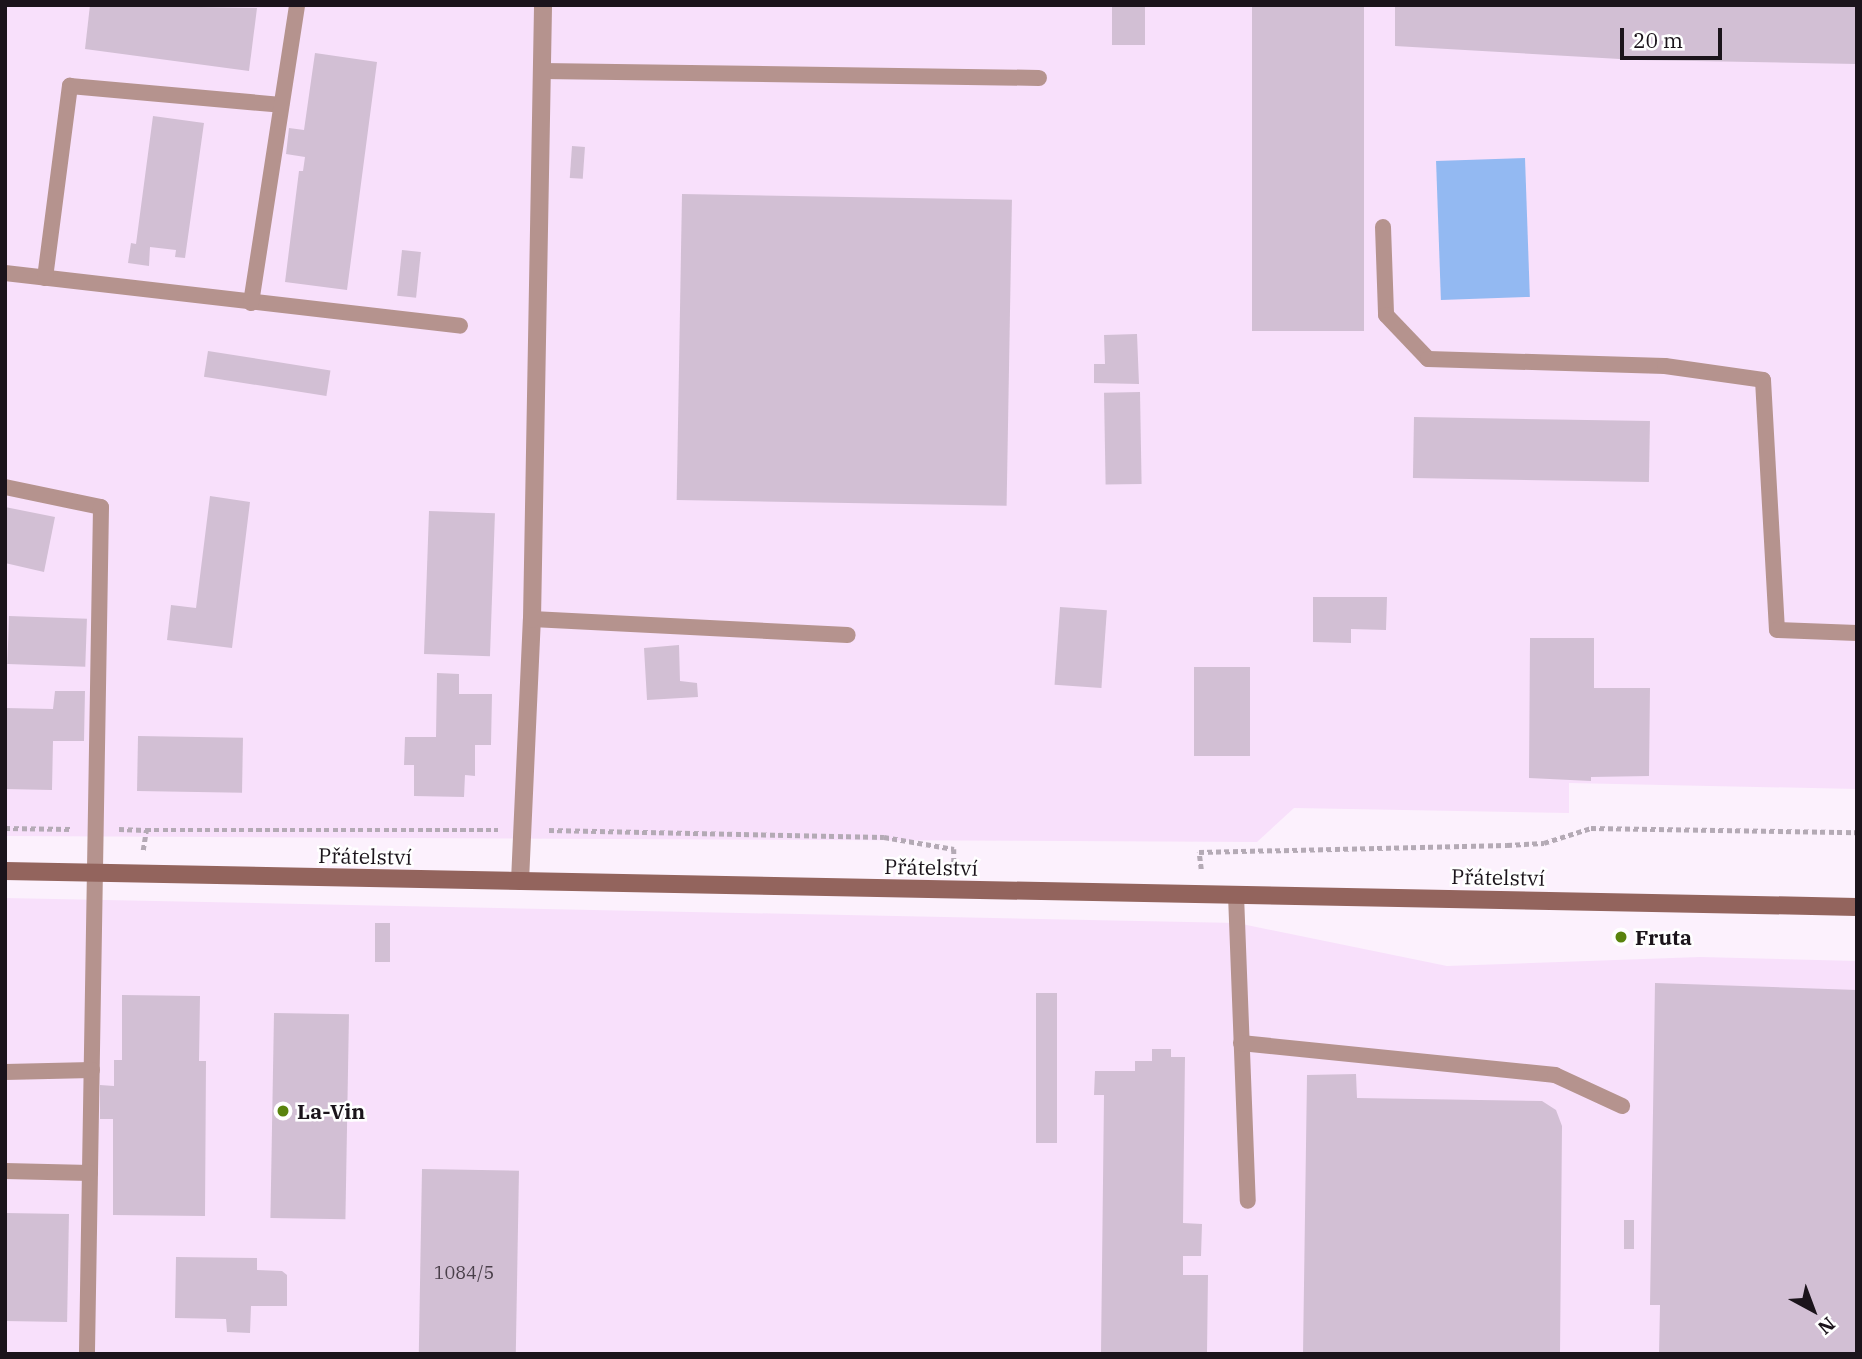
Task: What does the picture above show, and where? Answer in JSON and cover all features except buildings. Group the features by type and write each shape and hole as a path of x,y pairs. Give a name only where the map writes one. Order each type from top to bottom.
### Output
{"main road":[{"name":"Přátelství","path":"5,871 1857,907"}],"street":[{"path":"520,881 532,619 543,5"}],"lane":[{"path":"251,303 297,5"},
{"path":"542,71 1039,78"},
{"path":"45,278 70,86 281,105"},
{"path":"1383,227 1386,314 1428,359 1665,366 1763,380 1777,630 1857,633"},
{"path":"5,273 460,326"},
{"path":"5,487 101,507 87,1354"},
{"path":"532,619 848,635"},
{"path":"1236,895 1248,1201"},
{"path":"1241,1043 1555,1075 1622,1106"},
{"path":"5,1072 92,1070"},
{"path":"5,1171 90,1173"}],"path":[{"path":"1203,895 1199,852 1544,843 1591,828 1857,832"}],"shaded area":[{"path":"5,5 1857,5 1857,789 1569,783 1569,813 1294,808 1257,842 5,836"},
{"path":"5,898 1237,923 1447,966 1700,957 1857,961 1857,1354 5,1354"}],"water":[{"path":"1525,158 1530,297 1441,300 1436,161"}],"place":[{"name":"Fruta","path":"1621,937"},
{"name":"La-Vin","path":"283,1111"}]}
